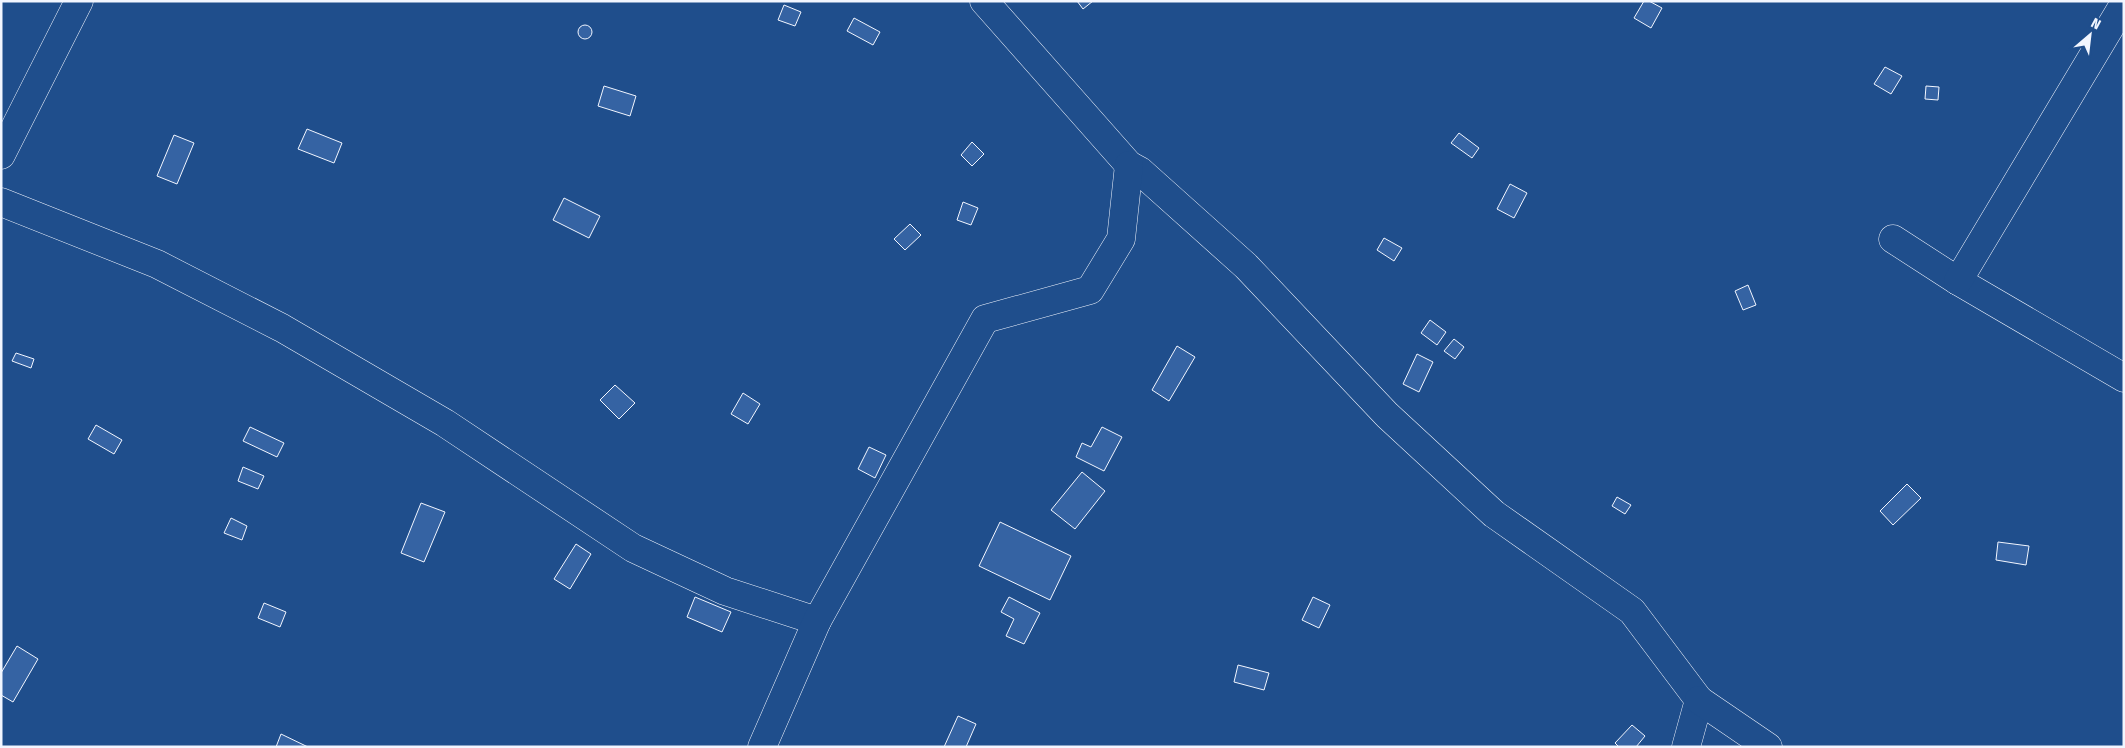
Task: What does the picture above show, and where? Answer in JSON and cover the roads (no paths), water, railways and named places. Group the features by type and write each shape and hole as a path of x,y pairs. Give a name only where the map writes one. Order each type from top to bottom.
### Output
{"street":[{"path":"1,155 80,1"},
{"path":"984,1 1129,165 1140,172 1246,266 1387,415 1494,514 1632,611 1699,700 1768,747"},
{"path":"1958,282 2124,4"},
{"path":"762,747 817,621 985,319 1090,290 1121,239 1129,165"},
{"path":"1,202 157,264 282,328 445,423 633,548 724,591 817,621"},
{"path":"1893,239 1958,282 2124,378"},
{"path":"1686,747 1699,700"}]}
